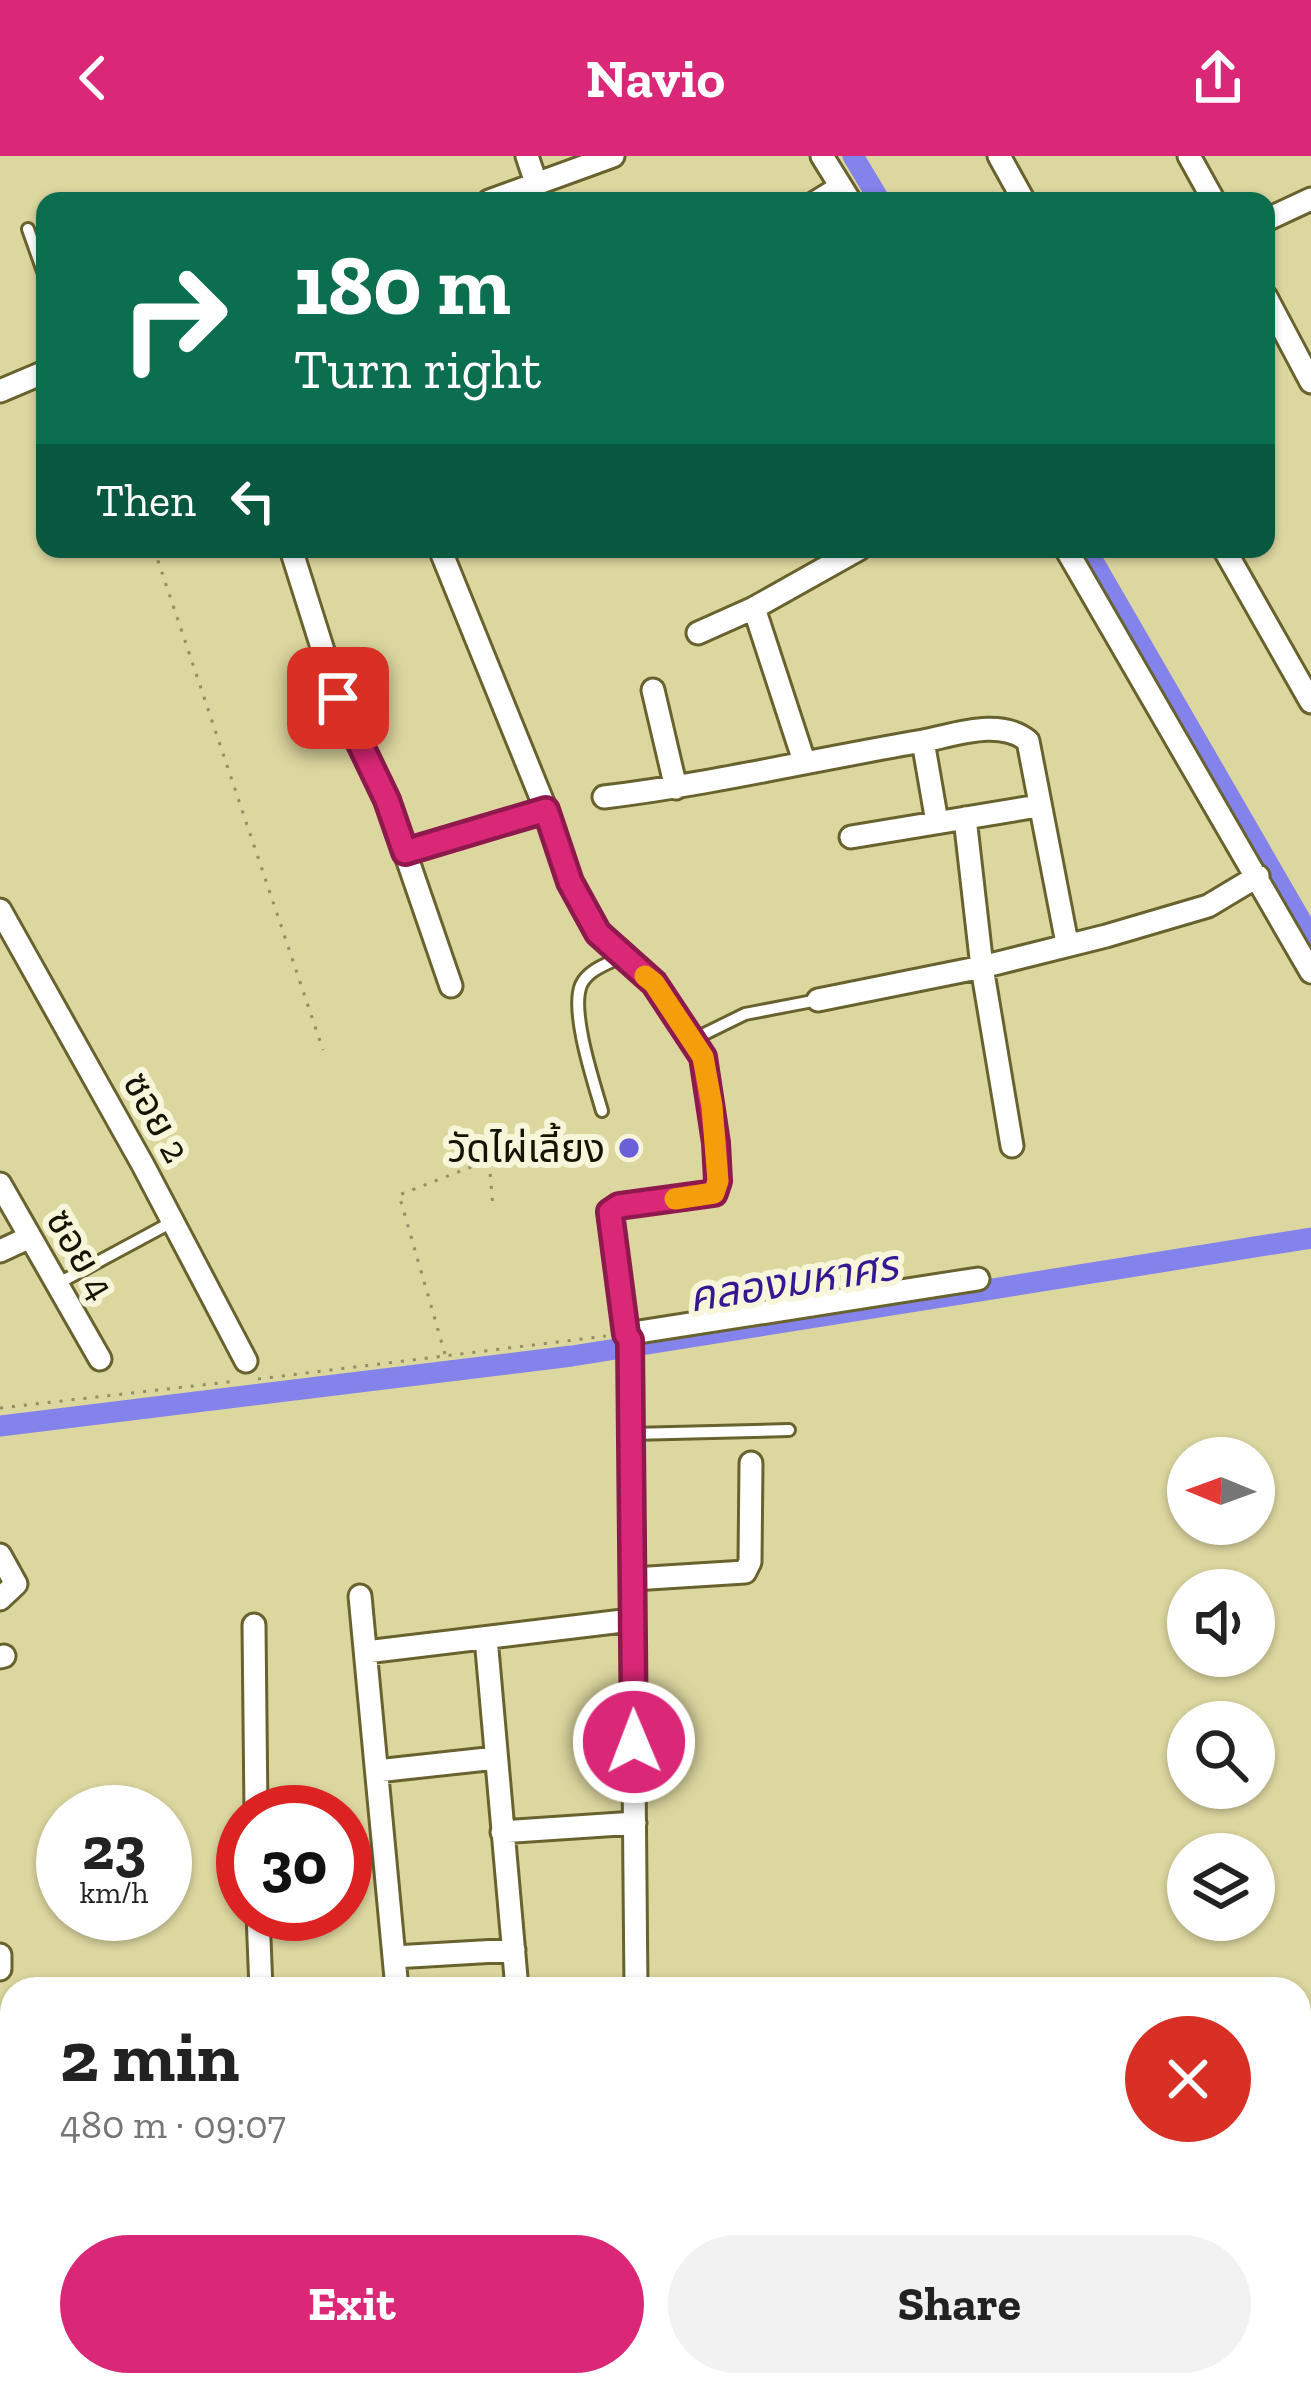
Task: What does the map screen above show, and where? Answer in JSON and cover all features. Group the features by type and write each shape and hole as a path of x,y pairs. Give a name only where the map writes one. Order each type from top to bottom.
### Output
{"street":[{"path":"527,156 536,183"},
{"path":"512,192 613,156"},
{"path":"822,156 844,191"},
{"path":"999,156 1019,192"},
{"path":"1189,156 1209,192"},
{"path":"1275,216 1311,199"},
{"path":"1275,314 1311,382"},
{"path":"0,391 36,376"},
{"path":"294,558 338,698 387,800 451,986"},
{"path":"405,852 546,810 444,558"},
{"path":"698,632 754,608 843,558"},
{"path":"1071,558 1311,972"},
{"path":"1229,558 1311,702"},
{"path":"754,608 804,761"},
{"path":"653,690 676,788"},
{"path":"604,797 753,775 804,761 987,729 1017,732 1033,753 1038,806 1067,943"},
{"path":"922,741 937,822"},
{"path":"851,837 1038,806"},
{"path":"965,818 982,968 1012,1146"},
{"path":"818,1000 982,968 1106,936 1208,906 1258,876"},
{"name":"ซอย 2","path":"3,922 246,1361"},
{"name":"ซอย 4","path":"0,1184 100,1359"},
{"path":"0,1251 30,1237"},
{"path":"636,1977 628,1337 978,1279"},
{"path":"633,1579 745,1572 750,1562 751,1463"},
{"path":"0,1555 16,1584 0,1599"},
{"path":"360,1596 396,1977"},
{"path":"366,1652 631,1620"},
{"path":"254,1625 256,1785"},
{"path":"486,1638 516,1977"},
{"path":"377,1771 496,1758"},
{"path":"502,1832 635,1823"},
{"path":"259,1941 261,1977"},
{"path":"394,1958 514,1950"},
{"path":"0,1955 0,1969"}],"lane":[{"path":"28,229 36,252"},
{"path":"546,810 586,915 621,957 654,983 692,1040 703,1057 712,1106 718,1181 714,1193 619,1206 610,1212 628,1337"},
{"path":"602,1111 583,1045 579,988 590,973 621,957"},
{"path":"692,1040 745,1014 818,1000"},
{"path":"57,1284 172,1222"},
{"path":"632,1434 789,1430"}],"path":[{"path":"157,558 323,1050"},
{"path":"446,1357 399,1195 489,1160 494,1207"},
{"path":"0,1408 628,1337"}],"waterway":[{"path":"853,156 875,192"},
{"path":"1091,558 1311,938"},
{"name":"คลองมหาศร","path":"0,1426 572,1356 1311,1238"}],"slow traffic":[{"path":"645,976 703,1057 712,1106 718,1181 714,1193 675,1199"}],"place":[{"name":"วัดไผ่เลี้ยง","path":"629,1148"}],"route":[{"path":"338,698 387,800 405,852 546,810 586,915 621,957 654,983 703,1057 716,1143 714,1193 619,1206 610,1212 630,1340 634,1742"}]}
